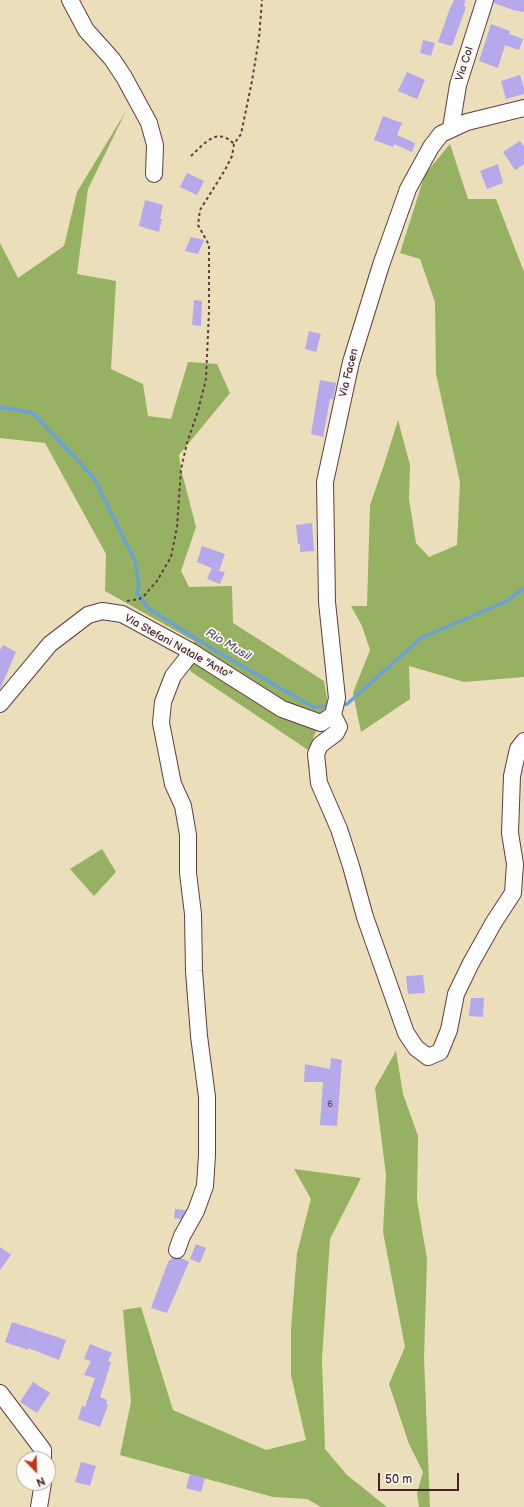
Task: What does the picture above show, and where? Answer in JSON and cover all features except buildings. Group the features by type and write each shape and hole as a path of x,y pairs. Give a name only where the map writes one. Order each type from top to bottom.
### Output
{"street":[{"path":"70,0 86,30 112,58 149,123 155,145 154,174"},
{"name":"Via Col","path":"451,128 458,85 485,0"},
{"name":"Via Facen","path":"524,108 467,122 451,128 441,134 431,147 408,189 383,258 351,362 325,482 327,602 336,698 333,715 339,727 336,733 320,745 316,754 319,783 338,828 351,866 365,917 406,1032 416,1048 428,1057 440,1052 449,1030 456,994 471,963 494,922 513,893 515,864 510,833 512,776 518,749 524,741"},
{"name":"Via Stefani Natale \"Anto\"","path":"0,704 50,644 88,615 102,611 122,614 192,652 282,709 321,723 333,715"},
{"path":"177,1250 182,1236 196,1211 204,1186 207,1155 206,1098 194,970 193,914 188,873 188,835 183,806 173,784 161,723 163,702 173,676 192,652"},
{"path":"0,1393 42,1451"},
{"path":"39,1507 42,1491"}],"path":[{"path":"139,599 143,597 156,581 171,557 177,527 180,469 206,379 209,311 209,245 198,224 200,210 225,170 232,156 234,144 241,134 259,38 262,0"},
{"path":"191,156 211,138 220,136 228,137 234,144"}],"green space":[{"path":"126,111 88,189 77,274 116,281 111,369 143,384 148,416 171,419 188,362 217,364 230,393 179,455 181,469 196,527 181,571 189,587 232,586 233,623 324,681 328,704 308,750 190,671 194,641 105,591 106,554 45,443 0,438 0,243 18,278 64,246 77,192"},
{"path":"450,144 468,199 496,199 524,272 524,677 464,682 409,666 410,699 361,732 353,693 370,650 362,626 351,606 367,606 370,505 398,420 410,465 409,499 416,543 429,557 457,545 460,482 436,374 435,302 420,259 400,253 425,174"},
{"path":"102,849 116,872 94,896 70,869"},
{"path":"396,1051 403,1094 418,1136 417,1200 427,1259 424,1358 430,1507 419,1507 417,1493 423,1472 409,1444 389,1384 405,1347 383,1232 386,1175 375,1088"},
{"path":"294,1169 361,1178 330,1239 322,1359 325,1449 347,1475 387,1507 321,1507 307,1499 273,1497 120,1455 131,1402 123,1310 141,1307 173,1410 266,1450 306,1440 291,1375 291,1329 297,1253 311,1199"}],"waterway":[{"name":"Rio Musil","path":"0,407 33,413 94,478 135,561 139,585 137,593 148,608 216,651 313,707 331,706"},
{"name":"Rio Musil","path":"341,705 347,704 421,638 507,601 524,588"}]}
